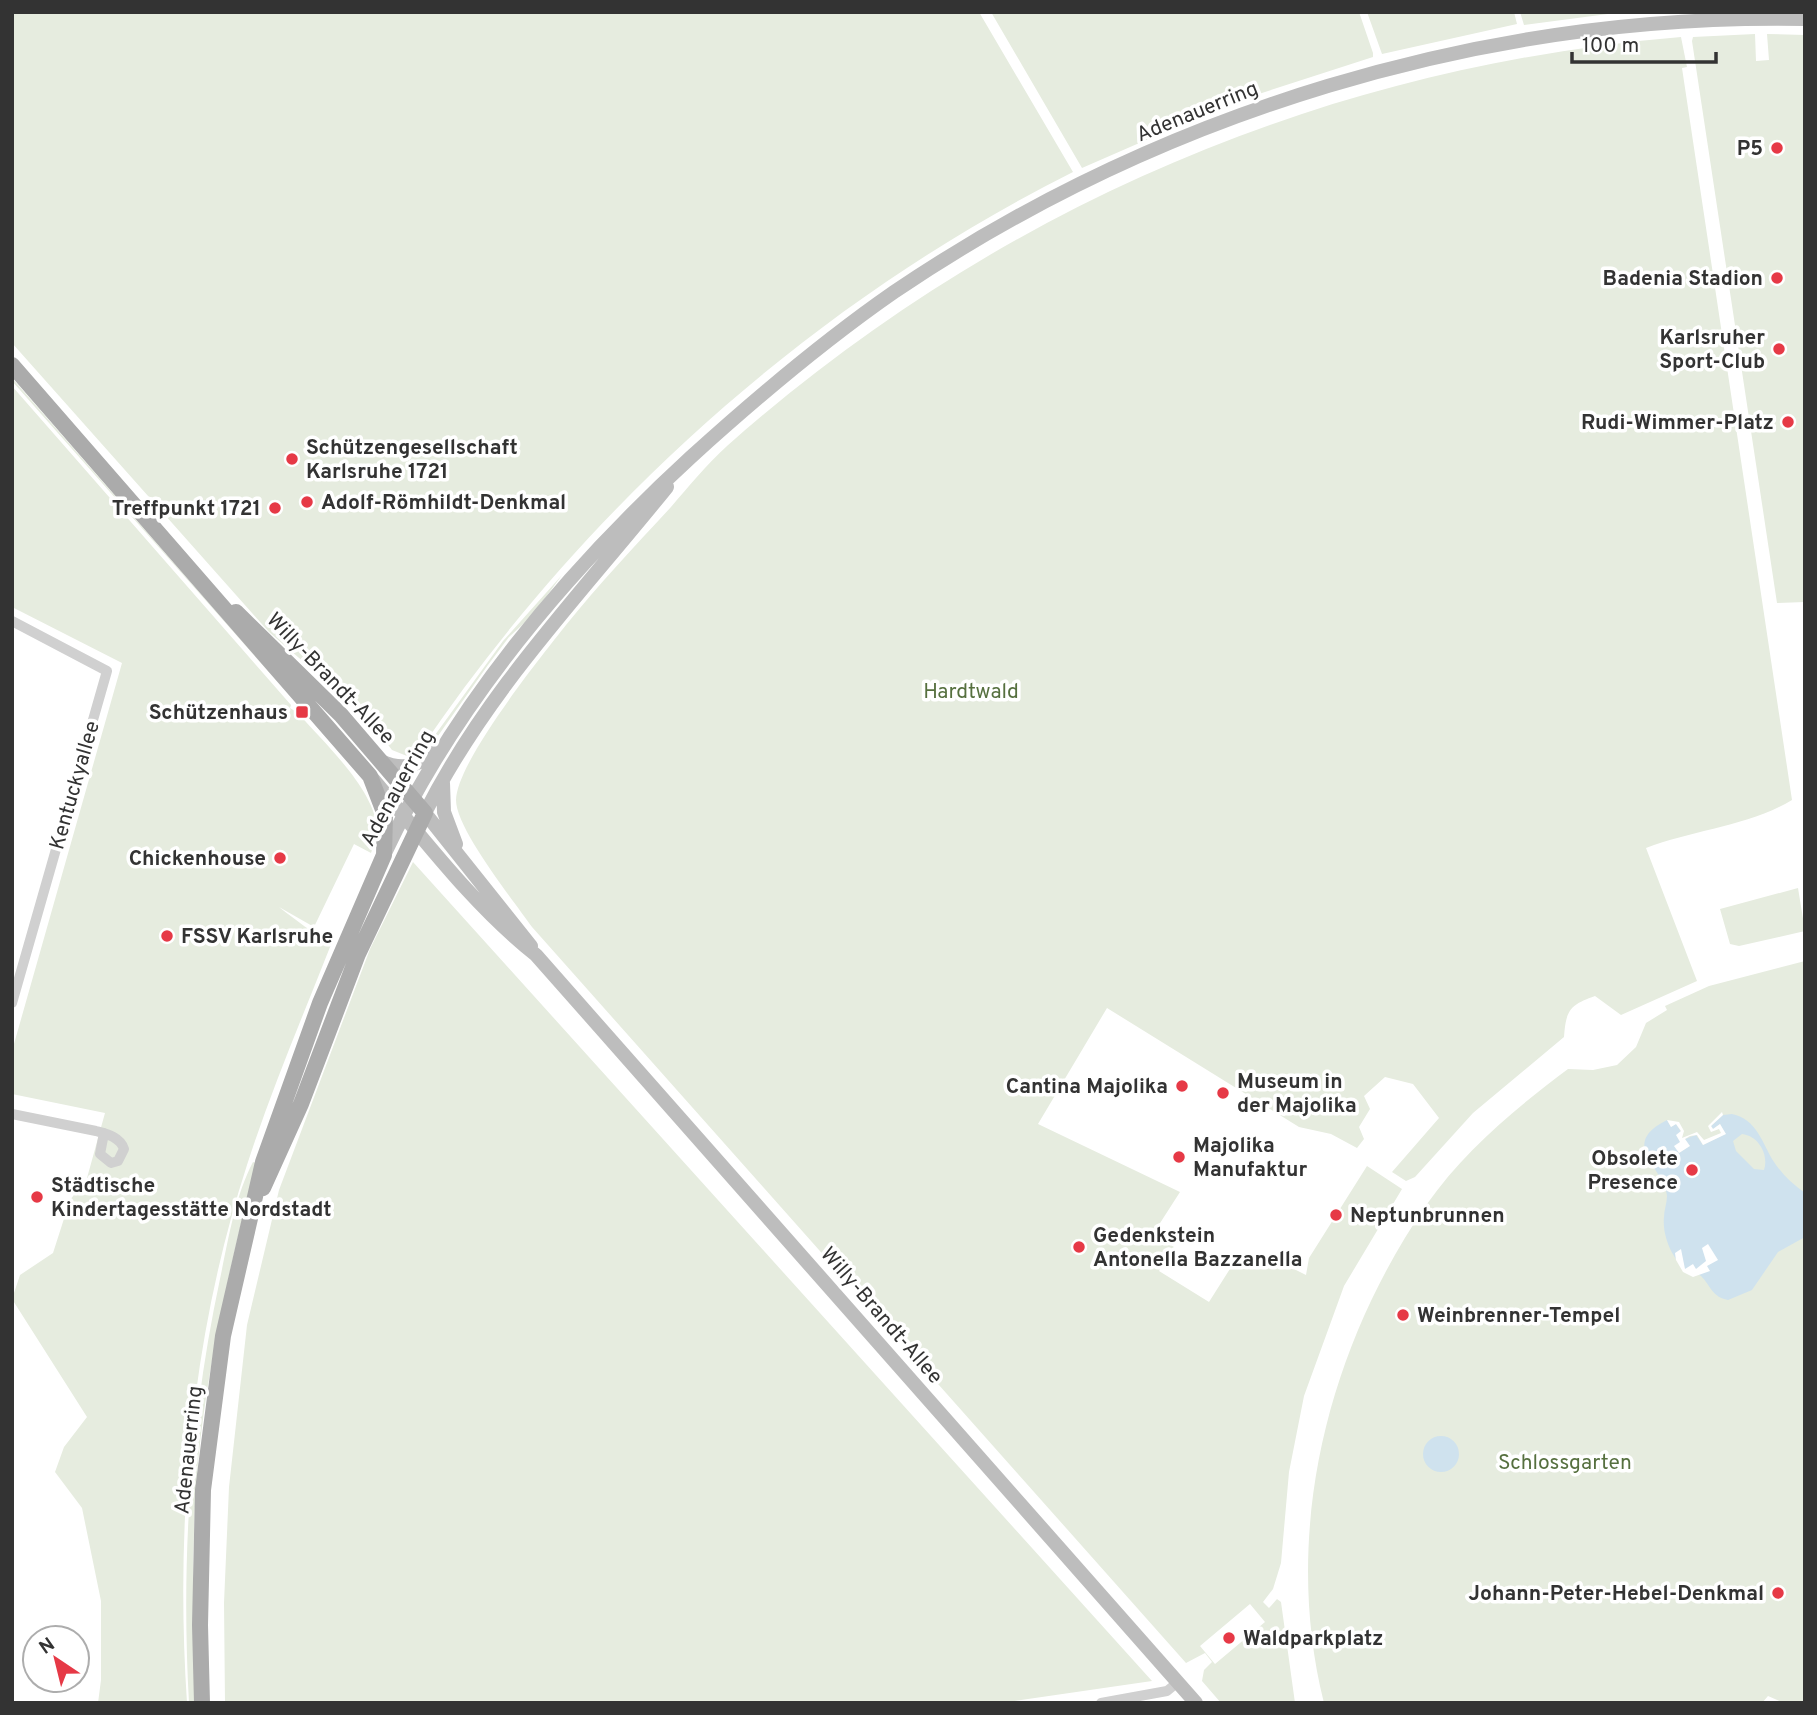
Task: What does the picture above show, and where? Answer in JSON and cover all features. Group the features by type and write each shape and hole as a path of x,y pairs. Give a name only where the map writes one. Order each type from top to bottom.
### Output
{"main road":[{"name":"Adenauerring","path":"202,1703 200,1597 205,1465 223,1336 263,1162 316,1014 384,855 445,743 518,640 642,499 811,353 947,258 1094,177 1223,122 1382,70 1505,43 1634,25 1805,19"},
{"name":"Willy-Brandt-Allee","path":"12,365 220,600 241,629 416,829 514,938 536,956 1196,1703"},
{"name":"Adenauerring","path":"254,1206 301,1104 359,954 416,829 444,777 482,716 540,637 690,458"},
{"name":"Willy-Brandt-Allee","path":"220,600 251,624 382,761 522,931 536,956"},
{"path":"382,761 400,767 416,765 445,743"},
{"path":"370,776 385,815 384,855"},
{"path":"444,777 444,812 461,858"}],"street":[{"name":"Kentuckyallee","path":"12,621 107,671 12,1003"},
{"path":"12,1114 104,1133"},
{"path":"1101,1703 1167,1691 1178,1682"}],"green space":[{"path":"12,12 979,12 1073,172 977,224 884,283 796,348 711,418 631,494 556,574 486,658 422,747 407,756 392,750 365,715 269,632 12,343"},
{"path":"991,12 1359,12 1373,57 1231,103 1082,168"},
{"path":"1367,12 1514,12 1517,24 1382,54"},
{"path":"1520,12 1623,12 1524,25"},
{"name":"Karlsruher Sport-Club","path":"1755,34 1756,61 1769,60 1767,34 1805,35 1805,602 1777,603 1692,41 1693,37"},
{"name":"Hardtwald","path":"1681,37 1687,67 1682,68 1792,800 1758,816 1646,848 1697,981 1621,1015 1595,996 1574,1006 1566,1021 1564,1037 1473,1113 1415,1177 1406,1181 1392,1172 1439,1118 1413,1084 1385,1077 1364,1096 1370,1109 1359,1127 1364,1139 1357,1148 1331,1134 1299,1127 1107,1008 1038,1124 1180,1192 1153,1234 1174,1247 1159,1271 1209,1302 1240,1253 1260,1256 1276,1264 1278,1261 1306,1275 1309,1258 1367,1166 1402,1189 1344,1286 1304,1396 1289,1472 1281,1563 1273,1589 1263,1602 1269,1608 1277,1599 1281,1602 1295,1703 1221,1703 1202,1681 1204,1670 1212,1662 1205,1653 1186,1663 532,927 475,846 458,813 456,800 470,761 520,685 591,595 705,468 727,446 830,361 939,286 1053,220 1171,164 1293,117 1419,80 1549,53","holes":["1250,1604 1265,1622 1215,1664 1200,1646"]},
{"path":"12,378 290,696 12,381"},
{"path":"12,386 291,705 290,708 298,713 347,768 369,801 377,832 371,853 354,844 314,927 279,907 311,931 332,942 256,1137 228,1230 212,1296 200,1363 186,1499 183,1567 187,1703 98,1703 101,1680 101,1601 82,1508 55,1472 64,1447 87,1417 12,1299 20,1275 53,1253 70,1200 87,1178 105,1113 12,1094 12,1051 122,663 12,607"},
{"path":"562,575 532,616 509,637 428,750 422,753 503,641"},
{"path":"413,862 1152,1681 1001,1703 225,1703 224,1603 229,1487 247,1325 279,1190 370,949"},
{"path":"1798,888 1805,931 1739,946 1730,944 1720,909"},
{"name":"Schlossgarten","path":"1805,961 1805,1703 1784,1703 1768,1696 1762,1703 1324,1703 1312,1638 1308,1573 1312,1508 1322,1443 1340,1380 1363,1318 1392,1259 1427,1204 1474,1148 1530,1099 1568,1069 1593,1070 1617,1065 1636,1047 1646,1023 1667,1010 1665,1006 1709,986"},
{"path":"253,1162 256,1163 221,1311 202,1424 193,1552 195,1703 189,1703 187,1543 201,1384 229,1234 241,1189"}],"water":[{"path":"1732,1114 1753,1126 1780,1171 1805,1193 1805,1237 1778,1252 1752,1290 1728,1300 1715,1294 1701,1276 1687,1270 1673,1254 1664,1224 1667,1196 1644,1148 1646,1138 1653,1129 1667,1120 1671,1127 1676,1124 1681,1132 1681,1142 1675,1146 1679,1153 1689,1146 1685,1139 1696,1135 1703,1145 1725,1134 1720,1124 1713,1129 1711,1126 1723,1115","holes":["1742,1134 1758,1142 1764,1153 1764,1170 1754,1169 1736,1151 1733,1141"]},
{"path":"1441,1436 1454,1441 1459,1454 1454,1467 1441,1472 1428,1467 1423,1454 1428,1441"}],"pier":[{"path":"1722,1112 1723,1115 1711,1126 1713,1129 1720,1124 1726,1134 1703,1145 1697,1135 1690,1136 1685,1139 1690,1146 1679,1153 1674,1146 1680,1142 1676,1135 1681,1131 1676,1124 1671,1127 1667,1120 1679,1122 1684,1131 1682,1138 1697,1132 1704,1140 1721,1133 1719,1129 1711,1132 1708,1126"},
{"path":"1708,1244 1718,1260 1707,1266 1710,1271 1693,1277 1683,1272 1675,1253 1681,1249 1685,1269 1693,1264 1696,1269 1706,1261 1702,1248"}],"place":[{"name":"P5","path":"1777,148"},
{"name":"Badenia Stadion","path":"1777,278"},
{"name":"Karlsruher Sport-Club","path":"1779,349"},
{"name":"Rudi-Wimmer-Platz","path":"1788,422"},
{"name":"Schützengesellschaft Karlsruhe 1721","path":"292,459"},
{"name":"Adolf-Römhildt-Denkmal","path":"307,502"},
{"name":"Treffpunkt 1721","path":"275,508"},
{"name":"Schützenhaus","path":"302,712"},
{"name":"Chickenhouse","path":"280,858"},
{"name":"FSSV Karlsruhe","path":"167,936"},
{"name":"Cantina Majolika","path":"1182,1086"},
{"name":"Museum in der Majolika","path":"1223,1093"},
{"name":"Majolika Manufaktur","path":"1179,1157"},
{"name":"Obsolete Presence","path":"1692,1170"},
{"name":"Städtische Kindertagesstätte Nordstadt","path":"37,1197"},
{"name":"Neptunbrunnen","path":"1336,1215"},
{"name":"Gedenkstein Antonella Bazzanella","path":"1079,1247"},
{"name":"Weinbrenner-Tempel","path":"1403,1315"},
{"name":"Johann-Peter-Hebel-Denkmal","path":"1778,1593"},
{"name":"Waldparkplatz","path":"1229,1638"}]}
